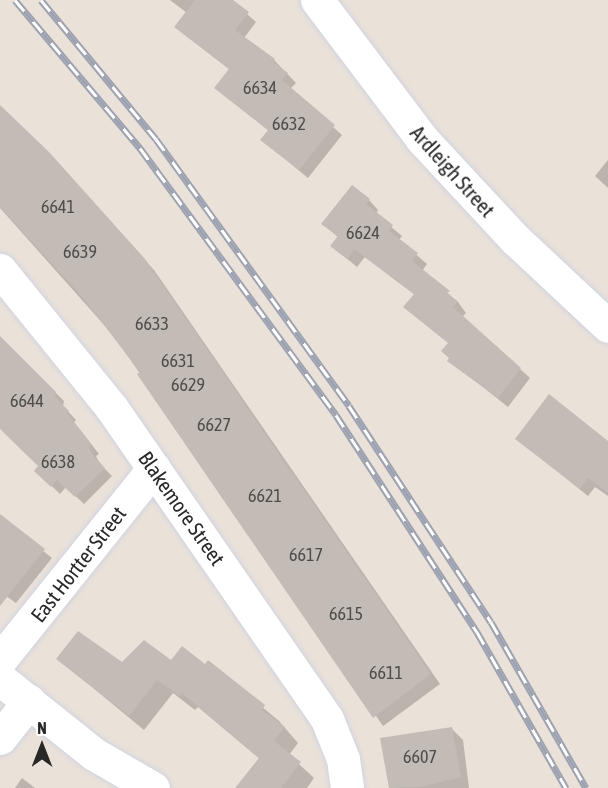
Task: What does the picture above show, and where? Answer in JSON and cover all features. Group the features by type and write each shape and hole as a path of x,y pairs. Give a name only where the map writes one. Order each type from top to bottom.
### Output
{"street":[{"name":"Ardleigh Street","path":"316,0 422,139 515,239 608,326"},
{"name":"Blakemore Street","path":"0,270 81,366 327,719 345,774"},
{"name":"East Hortter Street","path":"0,660 154,468"},
{"path":"0,679 94,754 153,788"},
{"path":"0,738 29,701"},
{"path":"94,754 117,788"}],"building":[{"path":"195,0 233,0 249,12 235,30 275,59 273,62 288,73 282,80 335,125 299,170 260,140 268,130 214,88 229,69 174,27"},
{"path":"0,105 49,152 145,259 431,674 373,718 137,374 140,372 84,299 0,207"},
{"path":"352,185 370,199 366,204 393,225 389,231 418,253 412,261 450,291 447,293 458,302 453,307 521,368 498,398 447,361 449,358 441,351 448,343 403,307 414,294 354,249 347,259 330,246 338,236 321,224"},
{"path":"0,336 56,392 55,397 69,411 67,413 92,445 89,447 93,455 105,468 75,497 57,480 51,487 34,471 38,466 0,429"},
{"path":"549,394 608,441 608,493 588,478 580,489 515,439"},
{"path":"0,514 45,549 0,606"},
{"path":"78,631 122,662 144,640 171,660 182,646 205,664 208,660 265,705 262,710 285,727 274,741 301,762 281,788 235,788 259,758 182,693 180,696 157,680 129,716 56,659"},
{"path":"452,727 461,777 420,787 389,788 380,738"}],"railway":[{"path":"15,0 140,148 336,415 477,632 566,788"},
{"path":"41,0 156,139 349,406 491,622 586,788"}]}
